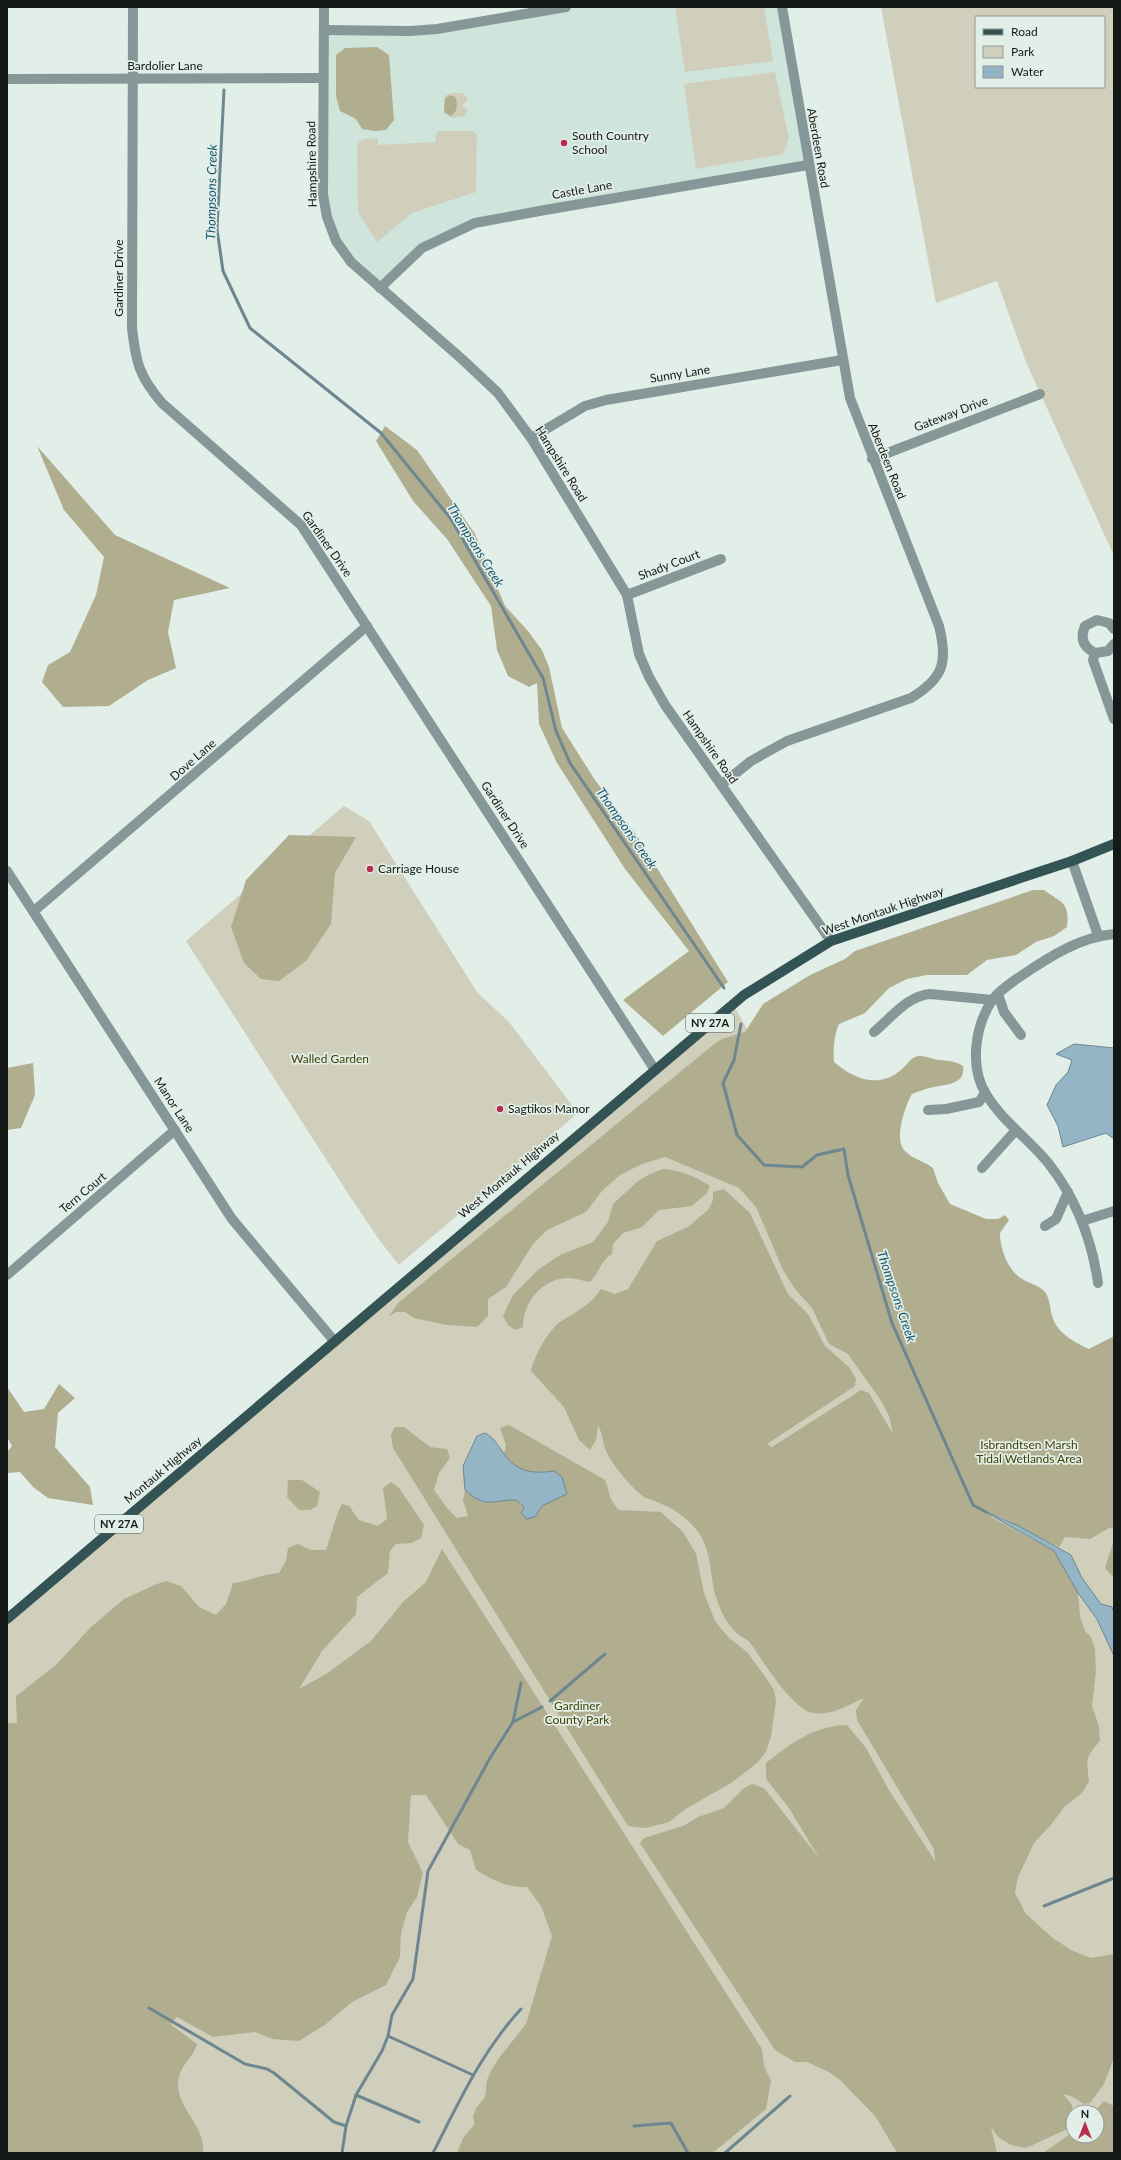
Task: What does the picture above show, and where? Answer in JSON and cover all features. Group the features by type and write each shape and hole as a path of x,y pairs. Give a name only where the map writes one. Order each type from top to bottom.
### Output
{"main road":[{"name":"West Montauk Highway","path":"335,1342 744,995 832,941 1072,862 1114,844"},
{"name":"Montauk Highway","path":"7,1619 335,1342"}],"street":[{"name":"Gardiner Drive","path":"133,7 134,79 132,328 135,359 148,387 162,403 301,525 655,1070"},
{"name":"Hampshire Road","path":"324,7 323,188 327,217 336,241 351,262 463,360 498,393 531,438 627,595 639,654 649,677 665,705 832,941"},
{"path":"324,30 410,31 437,29 566,7"},
{"name":"Aberdeen Road","path":"721,785 751,761 787,741 911,698 929,688 938,676 944,659 943,643 939,626 872,459 850,398 808,165 782,7"},
{"name":"Bardolier Lane","path":"7,79 323,78"},
{"name":"Castle Lane","path":"380,288 422,248 475,223 808,165"},
{"name":"Sunny Lane","path":"531,438 579,409 606,400 842,360"},
{"name":"Gateway Drive","path":"872,459 1040,394"},
{"name":"Shady Court","path":"627,595 721,560"},
{"path":"1114,629 1109,623 1103,620 1090,622 1085,626 1082,639 1084,645 1095,653 1108,651 1114,644"},
{"name":"Dove Lane","path":"34,911 367,626"},
{"path":"1095,653 1093,660 1114,718"},
{"path":"1072,862 1098,935"},
{"name":"Manor Lane","path":"7,871 232,1219 335,1342"},
{"path":"1098,1283 1095,1258 1082,1222 1068,1192 1049,1164 1016,1130 985,1093 980,1080 976,1052 981,1021 996,997 1036,965 1098,935 1114,934"},
{"path":"874,1032 912,999 920,995 930,994 996,997"},
{"path":"996,997 1004,1012 1021,1035"},
{"path":"928,1110 946,1109 980,1102 985,1093"},
{"name":"Tern Court","path":"7,1275 175,1130"},
{"path":"982,1168 1016,1130"},
{"path":"1045,1226 1056,1219 1068,1192"},
{"path":"1082,1222 1114,1211"}],"shaded area":[{"name":"South Country School","path":"566,7 782,7 808,165 475,223 422,248 380,288 351,262 327,217 324,30 410,31"}],"green space":[{"path":"675,7 764,7 773,61 685,72"},
{"path":"881,7 1114,7 1114,556 1026,362 997,281 936,303"},
{"path":"377,47 389,55 394,120 386,130 375,131 362,129 356,119 340,111 336,96 336,55 345,48"},
{"path":"775,72 789,139 783,154 696,169 684,84"},
{"path":"452,93 462,93 467,97 467,102 463,104 463,107 468,110 465,116 451,118 444,113 444,96"},
{"path":"450,95 455,97 457,102 456,110 451,116 444,112 445,99"},
{"path":"437,131 472,131 477,134 476,192 412,213 377,242 358,212 357,146 359,142 364,139 378,138 378,145 435,142"},
{"path":"385,426 417,450 475,534 505,606 528,631 542,650 549,667 562,728 595,780 637,836 728,982 663,1036 623,1000 689,951 625,869 557,763 539,724 537,683 529,687 508,676 497,650 491,606 447,539 413,501 376,441"},
{"path":"37,446 115,535 230,588 174,600 168,632 176,668 148,680 109,706 63,707 42,682 48,665 70,652 96,595 104,557 64,510"},
{"name":"Sagtikos Manor","path":"344,806 369,821 477,992 509,1022 578,1113 399,1265 380,1241 347,1192 186,941"},
{"path":"289,835 356,837 335,873 331,924 306,961 279,981 261,979 244,963 231,927 246,880"},
{"name":"Isbrandtsen Marsh Tidal Wetlands Area","path":"1033,890 1044,890 1060,901 1066,907 1067,912 1067,927 1054,936 1036,942 1016,955 987,960 967,975 927,975 907,979 889,988 865,1013 839,1024 834,1042 834,1062 850,1073 866,1080 884,1079 892,1076 901,1070 913,1058 918,1056 957,1063 963,1066 963,1073 958,1081 912,1094 906,1106 900,1130 901,1145 911,1156 933,1168 938,1183 950,1204 986,1219 998,1219 1005,1215 1009,1220 1000,1233 1000,1239 1003,1253 1009,1266 1018,1276 1038,1286 1045,1292 1053,1319 1065,1335 1076,1343 1089,1349 1114,1336 1114,1527 1109,1528 1090,1539 1065,1537 1059,1547 1001,1517 986,1512 993,1518 1054,1551 1078,1593 1080,1616 1085,1631 1091,1637 1095,1649 1096,1672 1092,1706 1099,1726 1100,1741 1091,1752 1087,1763 1089,1781 1082,1793 1065,1806 1050,1826 1034,1843 1018,1877 1015,1893 1026,1914 1054,1939 1073,1951 1091,1958 1114,1954 1114,2058 1104,2084 1090,2103 1084,2104 1071,2096 1063,2094 1071,2104 1065,2104 1065,2130 1026,2148 1011,2145 998,2137 991,2127 997,2153 897,2153 876,2117 840,2080 829,2072 807,2062 795,2062 775,2050 640,1843 644,1838 683,1826 698,1817 724,1808 744,1788 752,1784 764,1788 819,1858 789,1808 766,1779 766,1763 784,1749 814,1732 824,1728 847,1725 866,1748 889,1790 935,1861 934,1849 857,1720 856,1710 864,1698 840,1709 820,1714 805,1710 796,1703 770,1672 750,1643 735,1632 725,1619 715,1591 707,1549 699,1533 688,1520 679,1513 669,1507 644,1497 629,1483 614,1465 607,1453 598,1425 596,1440 590,1450 579,1440 564,1407 531,1371 535,1358 543,1343 558,1324 589,1303 601,1289 615,1294 628,1289 657,1241 688,1227 708,1210 713,1200 713,1192 724,1189 750,1213 788,1294 808,1314 825,1346 850,1368 856,1379 855,1386 767,1444 772,1447 861,1390 869,1393 893,1434 889,1416 880,1399 848,1354 829,1344 812,1308 795,1289 783,1270 756,1207 739,1188 665,1157 642,1164 620,1175 602,1191 586,1212 547,1230 533,1244 506,1287 488,1299 488,1316 477,1327 447,1325 414,1318 405,1312 397,1312 389,1316 398,1303 713,1045 722,1039 745,1032 763,1004 810,975 845,959 855,951"},
{"name":"Gardiner County Park","path":"774,997 1114,1428 1114,2153 7,2153 7,1619 732,1002 765,1062 750,1025"},
{"path":"33,1063 35,1095 21,1128 7,1130 7,1068"},
{"path":"663,1169 681,1172 699,1179 710,1186 707,1193 692,1206 659,1210 642,1227 623,1233 613,1244 612,1254 605,1260 590,1282 568,1278 559,1279 542,1287 530,1301 526,1309 523,1327 515,1330 508,1325 503,1316 513,1295 539,1269 560,1255 593,1242 608,1222 613,1204 638,1181"},
{"path":"59,1384 75,1398 58,1413 55,1447 90,1487 93,1505 48,1498 33,1487 20,1472 7,1473 7,1452 12,1446 7,1437 7,1387 24,1412 44,1409"},
{"path":"509,1425 605,1480 611,1498 619,1510 661,1512 683,1532 696,1554 704,1593 715,1621 728,1637 747,1652 774,1690 776,1701 771,1736 766,1752 757,1763 731,1783 684,1810 669,1822 646,1828 628,1826 393,1448 391,1435 395,1427 404,1427 430,1447 447,1449 450,1458 439,1473 434,1490 447,1508 457,1518 468,1516 463,1500 465,1490 478,1500 484,1502 516,1500 524,1508 539,1511 542,1506 567,1494 554,1471 539,1472 526,1470 519,1468 508,1460 504,1454 506,1445 500,1428"},
{"path":"288,1480 302,1480 320,1492 317,1506 310,1510 299,1510 287,1497"},
{"path":"391,1482 399,1488 424,1525 421,1538 412,1543 396,1544 390,1551 388,1573 357,1597 356,1614 322,1651 299,1689 326,1674 371,1641 404,1601 426,1582 442,1549 762,2049 764,2066 771,2081 766,2109 715,2151 709,2153 457,2153 463,2138 475,2124 473,2117 476,2108 485,2097 487,2080 491,2071 499,2058 526,2024 552,1936 541,1906 527,1887 507,1885 476,1870 470,1850 458,1844 426,1795 411,1795 408,1842 423,1873 417,1897 407,1912 401,1933 400,1957 386,1985 352,2002 326,2024 299,2041 272,2039 255,2032 213,2037 177,2017 170,2024 197,2044 195,2050 180,2073 178,2086 179,2094 183,2103 200,2135 203,2144 203,2153 7,2153 7,1723 17,1723 16,1696 56,1665 91,1627 124,1599 166,1581 181,1586 199,1607 216,1615 226,1604 233,1583 279,1573 286,1561 288,1548 298,1544 311,1550 326,1550 342,1504 349,1506 359,1520 378,1526 387,1519 383,1488"},
{"path":"1114,1540 1114,1578 1105,1568"},
{"path":"1104,2101 1114,2106 1114,2153 1043,2153 1065,2138 1065,2144 1105,2144 1105,2104 1101,2104"}],"water":[{"path":"1074,1044 1114,1048 1114,1139 1106,1133 1063,1147 1058,1126 1047,1105 1056,1085 1068,1072 1072,1060 1056,1054"},
{"path":"485,1433 497,1443 507,1458 518,1467 531,1472 554,1471 562,1477 567,1494 542,1506 535,1517 526,1519 521,1513 524,1507 516,1500 484,1502 472,1496 465,1490 463,1466 477,1436"},
{"path":"984,1511 1019,1526 1071,1555 1082,1578 1101,1604 1112,1607 1114,1613 1114,1656 1097,1619 1078,1593 1054,1551"}],"waterway":[{"name":"Thompsons Creek","path":"224,90 217,229 223,271 250,328 381,433 451,519 543,678 556,731 570,763 724,988"},
{"name":"Thompsons Creek","path":"741,1024 734,1060 723,1083 737,1135 764,1165 802,1167 817,1155 844,1149 848,1175 892,1323 973,1505 986,1512"},
{"path":"550,1701 605,1654"},
{"path":"513,1722 521,1683"},
{"path":"342,2153 346,2126 356,2095 382,2051 388,2036 392,2015 413,1979 428,1871 490,1758 513,1722 542,1707"},
{"path":"1044,1906 1114,1878"},
{"path":"149,2008 245,2064 267,2069 274,2073 334,2122 346,2126"},
{"path":"433,2153 472,2078 494,2042 521,2009"},
{"path":"388,2036 473,2075"},
{"path":"356,2095 419,2122"},
{"path":"725,2153 790,2096"},
{"path":"634,2126 671,2123 688,2153"}],"place":[{"name":"South Country School","path":"564,143"},
{"name":"Carriage House","path":"370,869"},
{"name":"Sagtikos Manor","path":"500,1109"}],"park label":[{"name":"Walled Garden","path":"330,1059"}]}
